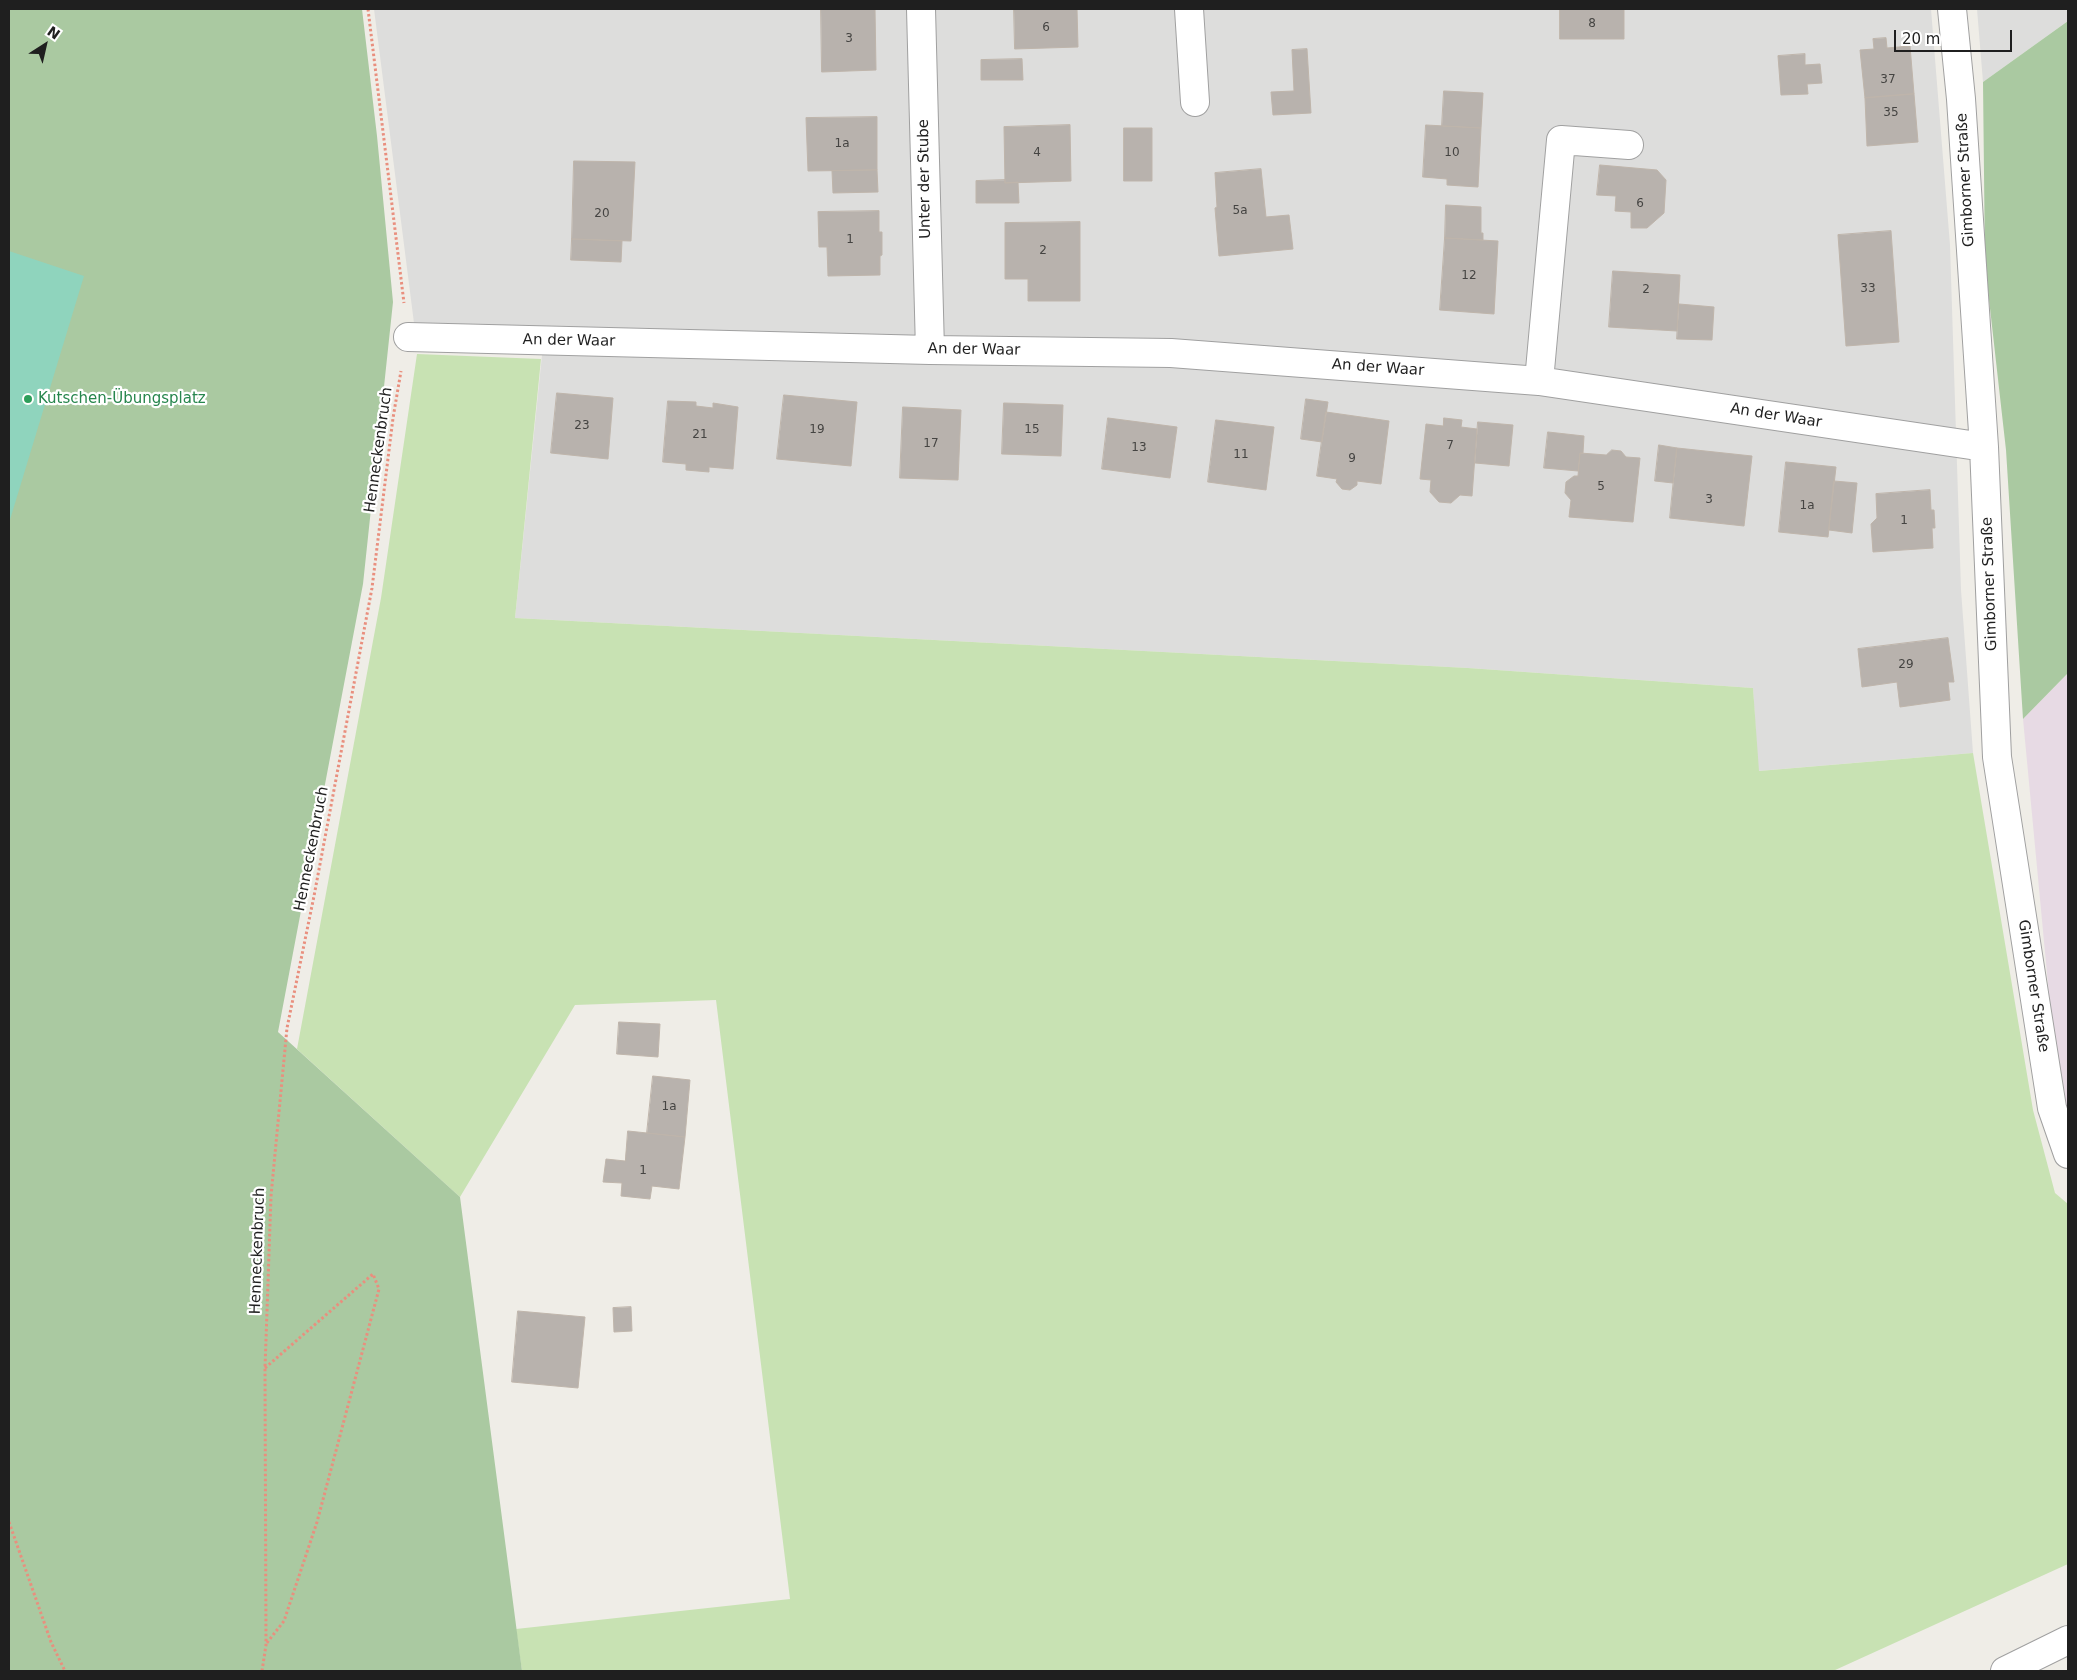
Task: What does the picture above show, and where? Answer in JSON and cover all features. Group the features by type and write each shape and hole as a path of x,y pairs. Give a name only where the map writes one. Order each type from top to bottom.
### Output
{"street":[{"name":"Unter der Stube","path":"921,9 930,350"},
{"path":"1189,9 1195,102"},
{"name":"Gimborner Straße","path":"1952,9 1961,99 1984,447 1997,757 2052,1108 2068,1154"},
{"path":"1539,380 1561,140 1629,144"},
{"name":"An der Waar","path":"408,337 930,350 1171,353 1539,380 1984,447"},
{"path":"2005,1671 2068,1640"}],"path":[{"name":"Henneckenbruch","path":"262,1671 266,1645 265,1368 271,1196 287,1028 372,588 393,418 408,337 368,9"},
{"name":"Henneckenbruch","path":"265,1368 373,1274 378,1289 318,1522 284,1621 266,1645"},
{"path":"9,1522 51,1642 65,1671"}],"shaded area":[{"path":"374,9 1931,9 1950,245 1961,590 1973,753 1758,771 1753,688 1468,668 515,618 545,326 415,331"},
{"path":"1977,9 2068,9 2068,21 1983,82"},
{"path":"2068,673 2068,1119 2057,1079 2023,719"}],"green space":[{"path":"9,9 362,9 377,136 393,302 363,584 278,1032 460,1197 522,1671 9,1671"},
{"path":"2068,21 2068,673 2023,719 2006,450 1985,264 1983,82"},
{"name":"Kutschen-Übungsplatz","path":"9,251 84,276 9,523"},
{"path":"417,354 541,359 515,618 1468,668 1753,688 1759,771 1973,753 2033,1110 2055,1193 2068,1204 2068,1564 1833,1671 522,1671 516,1629 790,1599 716,1000 575,1005 460,1197 297,1049 381,598"}],"building":[{"path":"821,9 875,9 876,70 822,72"},
{"path":"1014,9 1077,9 1078,47 1015,49"},
{"path":"1560,9 1624,9 1624,39 1560,39"},
{"path":"1886,38 1887,48 1910,46 1914,94 1865,98 1860,50 1874,49 1873,39"},
{"path":"1307,49 1311,113 1273,115 1271,92 1294,91 1292,50"},
{"path":"1805,54 1805,65 1820,64 1822,83 1807,84 1808,94 1781,95 1778,56"},
{"path":"1022,59 1023,80 981,80 981,60"},
{"path":"1444,91 1483,93 1481,128 1442,126"},
{"path":"1914,94 1918,142 1867,146 1865,98"},
{"path":"877,117 877,170 808,171 806,118"},
{"path":"1070,125 1071,181 1005,183 1004,127"},
{"path":"1426,125 1481,128 1478,187 1447,185 1447,179 1423,177"},
{"path":"1124,128 1152,128 1152,181 1124,181"},
{"path":"574,161 635,162 631,241 572,239"},
{"path":"1600,165 1657,170 1666,180 1664,213 1647,228 1631,228 1631,212 1615,211 1616,196 1597,195"},
{"path":"1261,169 1266,217 1289,215 1293,249 1219,256 1215,208 1217,207 1215,173"},
{"path":"877,170 878,192 833,193 832,171"},
{"path":"1005,180 1005,183 1018,182 1019,203 976,203 976,181"},
{"path":"1446,205 1481,207 1481,233 1483,233 1483,240 1445,238"},
{"path":"879,211 879,232 882,232 880,275 828,276 827,247 819,247 818,212"},
{"path":"1080,222 1080,301 1028,301 1028,279 1005,279 1005,223"},
{"path":"1891,231 1899,342 1846,346 1838,235"},
{"path":"1445,238 1498,241 1494,314 1440,310"},
{"path":"572,239 622,241 621,262 571,260"},
{"path":"1613,271 1680,275 1677,331 1609,327"},
{"path":"1679,304 1714,307 1712,340 1677,339"},
{"path":"557,393 613,398 608,459 551,453"},
{"path":"784,395 857,402 851,466 777,459"},
{"path":"1306,399 1328,402 1322,442 1301,439"},
{"path":"668,401 696,402 696,406 713,408 713,403 738,407 733,469 709,467 709,472 686,470 686,464 663,462"},
{"path":"1004,403 1063,405 1061,456 1002,454"},
{"path":"903,407 961,410 958,480 900,478"},
{"path":"1326,412 1389,421 1381,484 1357,481 1357,485 1350,490 1342,489 1336,482 1337,479 1317,476"},
{"path":"1108,418 1177,427 1170,478 1102,469"},
{"path":"1444,418 1462,420 1461,427 1477,429 1472,496 1460,495 1451,503 1439,502 1430,492 1431,480 1420,479 1426,424 1443,426"},
{"path":"1216,420 1274,427 1266,490 1208,482"},
{"path":"1478,422 1513,425 1509,466 1475,463"},
{"path":"1548,432 1584,436 1583,453 1580,453 1578,471 1544,468"},
{"path":"1659,445 1677,448 1673,483 1655,481"},
{"path":"1677,448 1752,456 1744,526 1670,518"},
{"path":"1612,450 1621,451 1626,457 1640,458 1633,522 1569,517 1571,500 1565,493 1566,482 1574,476 1578,476 1580,453 1606,455"},
{"path":"1786,462 1836,467 1828,537 1779,532"},
{"path":"1834,481 1857,483 1852,533 1829,530"},
{"path":"1930,490 1931,510 1934,510 1935,528 1932,528 1933,548 1873,552 1871,524 1877,518 1876,494"},
{"path":"1948,638 1954,682 1948,682 1950,700 1900,707 1897,682 1862,687 1858,649"},
{"path":"619,1022 660,1024 658,1057 617,1054"},
{"path":"653,1076 690,1080 685,1137 647,1133"},
{"path":"628,1131 685,1137 679,1189 652,1186 650,1199 621,1196 622,1183 603,1182 606,1159 625,1161"},
{"path":"631,1307 632,1331 614,1332 613,1308"},
{"path":"518,1311 585,1317 578,1388 512,1382"}],"place":[{"name":"Kutschen-Übungsplatz","path":"28,399"}]}
